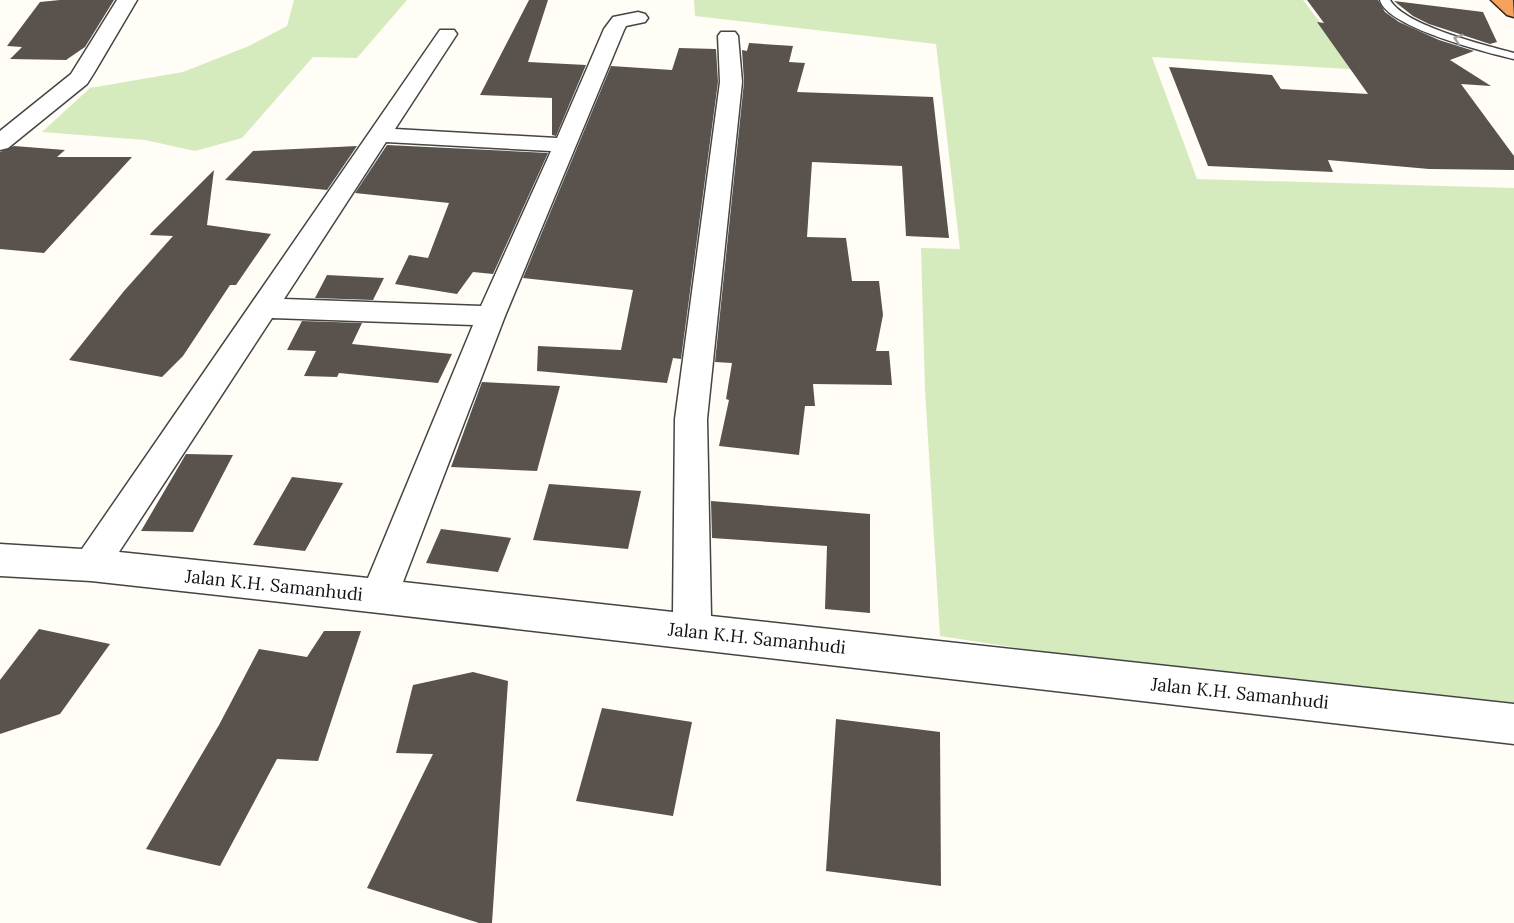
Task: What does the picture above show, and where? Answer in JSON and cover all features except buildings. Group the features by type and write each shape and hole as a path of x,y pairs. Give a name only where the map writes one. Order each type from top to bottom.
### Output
{"highway":[{"path":"1501,0 1514,11"}],"street":[{"path":"0,143 83,74 127,0"},
{"path":"379,596 491,316 616,24 638,18"},
{"path":"91,565 447,34"},
{"path":"692,631 691,419 731,82 728,36"},
{"path":"379,135 563,145"},
{"path":"264,308 491,316"},
{"name":"Jalan K.H. Samanhudi","path":"0,560 91,565 379,596 1514,724"}],"lane":[{"path":"1385,0 1385,3 1396,14 1424,26 1514,56"}],"green space":[{"path":"294,0 407,0 357,58 313,57 242,138 195,151 145,140 42,132 90,88 183,72 249,46 287,26"},
{"path":"694,0 1303,0 1339,47 1412,73 1152,57 1197,179 1514,188 1514,707 1084,658 940,636 925,390 921,248 960,249 936,44 695,16"}]}
